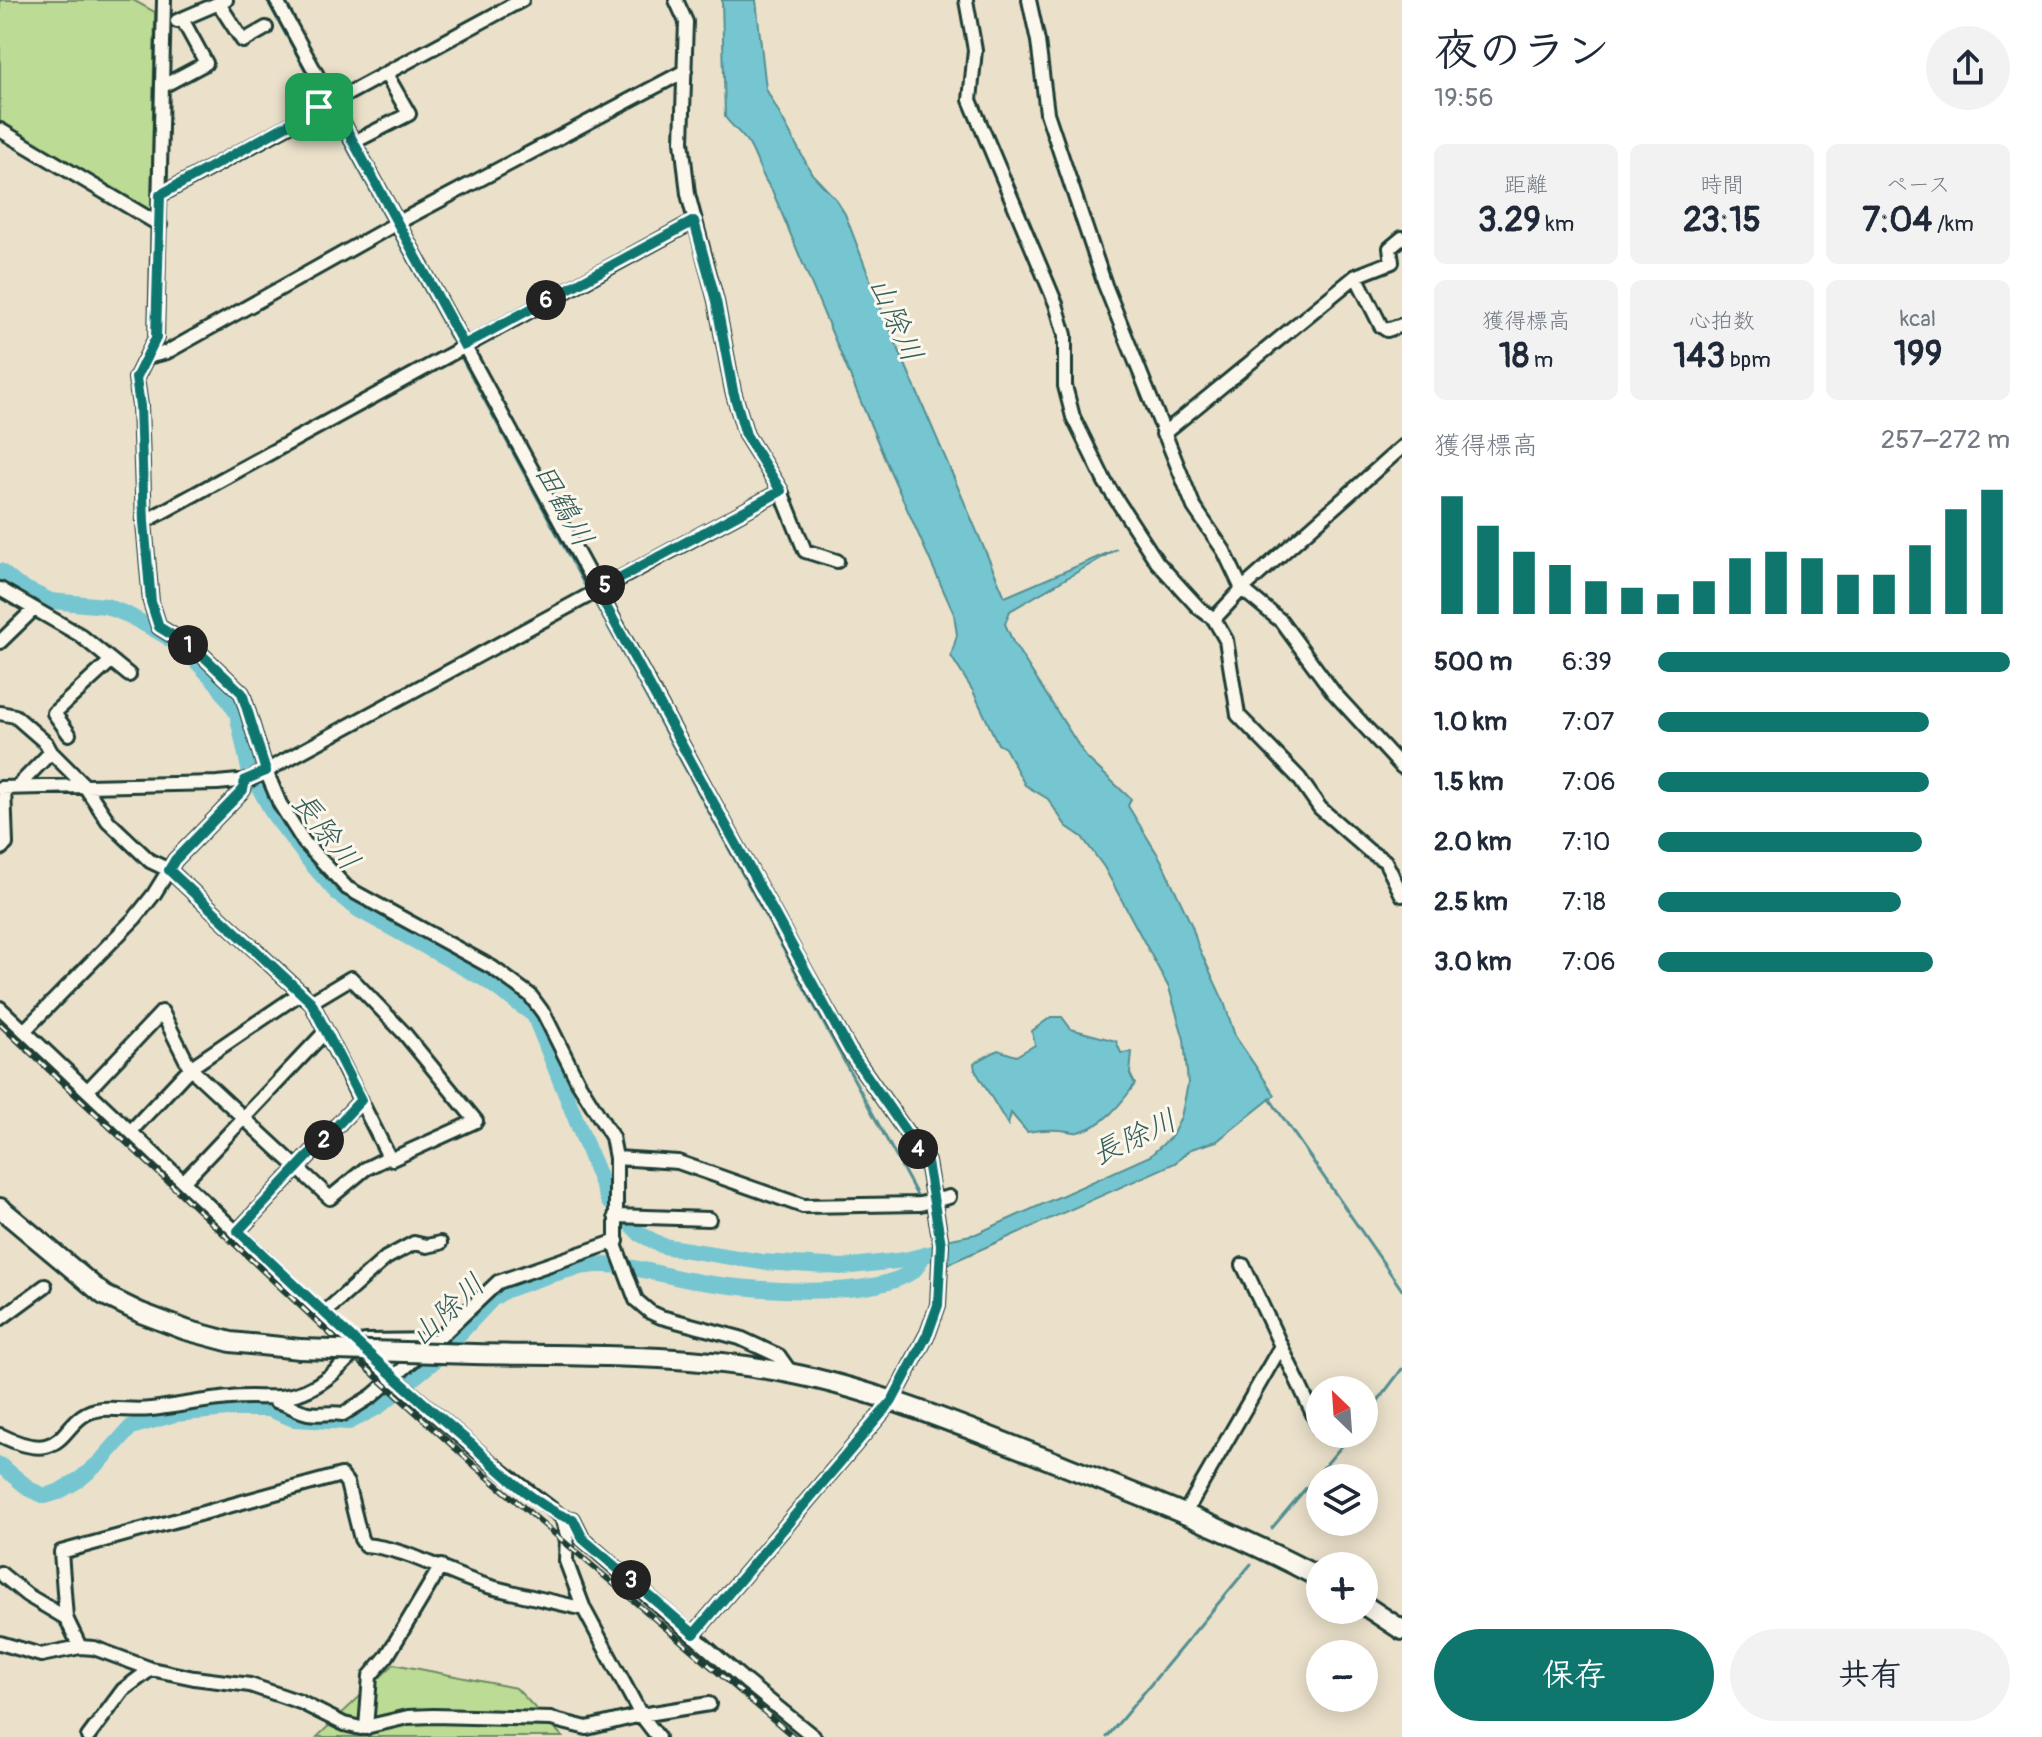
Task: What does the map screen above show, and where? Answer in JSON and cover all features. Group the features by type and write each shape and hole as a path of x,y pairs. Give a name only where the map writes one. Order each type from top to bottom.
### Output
{"highway":[{"path":"0,1208 104,1295 186,1330 231,1342 300,1349 653,1358 724,1363 791,1373 892,1401 1185,1513 1306,1570"},
{"path":"1378,1614 1402,1630"}],"street":[{"path":"164,0 156,338 136,378 151,602 159,627 198,651 242,693 255,776 280,804 304,842 347,888 493,968 530,995 544,1014 578,1082 612,1137 616,1158 616,1244 636,1300 650,1312 740,1338 779,1356 791,1373"},
{"path":"276,0 326,104 354,142 393,226 592,593 849,1050 927,1162 941,1244 938,1305 928,1333 892,1401 694,1634"},
{"path":"160,195 522,0"},
{"path":"676,0 686,22 682,141 688,194 716,301 733,391 746,435 781,491 805,551 837,561"},
{"path":"966,0 975,50 970,100 1056,304 1065,335 1065,386 1073,417 1105,482 1157,562 1198,607 1214,619 1226,640 1238,715 1299,778 1320,808 1385,861 1402,895"},
{"path":"1029,0 1038,41 1047,113 1105,285 1194,507 1224,551 1242,589 1281,621 1313,660 1334,693 1402,767"},
{"path":"164,28 222,2 243,41 266,28"},
{"path":"163,86 206,63 182,19"},
{"path":"147,357 167,352 393,226 685,71"},
{"path":"354,142 409,114 386,74"},
{"path":"0,130 160,225"},
{"path":"144,522 694,221"},
{"path":"1163,434 1356,276 1392,262 1390,248 1402,238"},
{"path":"1356,276 1381,326 1387,330 1402,325"},
{"path":"1214,619 1242,589 1402,447"},
{"path":"24,1031 135,918 183,850 255,776 781,491"},
{"path":"0,589 80,635 129,675"},
{"path":"0,642 33,610"},
{"path":"69,734 54,713 111,661"},
{"path":"0,713 15,716 46,743 84,785 108,821 150,861 169,870 307,997 389,1157"},
{"path":"0,849 6,844 2,813 7,788 51,752"},
{"path":"7,788 255,776"},
{"path":"88,1090 162,1012 190,1068 330,1198 365,1169 389,1157 392,1159 416,1150 476,1121 404,1033 351,978 307,997 190,1068 131,1131"},
{"path":"0,1008 399,1383 489,1461 562,1517 573,1519 583,1539 814,1737"},
{"path":"184,1181 326,1031"},
{"path":"238,1231 361,1100"},
{"path":"616,1158 678,1162 803,1206 920,1204 949,1197"},
{"path":"615,1216 709,1219"},
{"path":"324,1313 386,1258 414,1243 427,1246 440,1243"},
{"path":"256,1397 283,1402 309,1413 343,1414 399,1383 437,1340 498,1282 616,1244"},
{"path":"1243,1265 1306,1399"},
{"path":"0,1319 45,1286"},
{"path":"0,1435 43,1448 56,1443 89,1413 100,1409 148,1410 232,1397 283,1397 332,1376 365,1341 437,1340"},
{"path":"1185,1513 1281,1346"},
{"path":"80,1647 66,1618 61,1552 341,1475 347,1483 365,1545 383,1546 485,1585 584,1609"},
{"path":"562,1517 567,1535 566,1561 584,1609 641,1715 658,1737"},
{"path":"366,1728 370,1676 387,1656 441,1566"},
{"path":"0,1573 27,1595 66,1618"},
{"path":"0,1643 41,1655 80,1647 94,1648 151,1669 250,1685 300,1702 344,1724 366,1728 408,1717 521,1717 551,1719 587,1728 709,1704"},
{"path":"88,1737 123,1690 151,1669"}],"green space":[{"path":"0,0 133,0 155,12 151,211 0,122"},
{"path":"394,1664 516,1688 563,1737 317,1737"}],"water":[{"path":"722,0 756,0 766,89 812,174 835,198 845,214 881,308 1005,597 1117,549 1010,611 1005,624 1013,642 1086,757 1131,799 1128,806 1161,860 1192,926 1235,1036 1275,1095 1217,1141 1191,1149 1175,1163 948,1264 946,1240 976,1234 1150,1156 1172,1136 1181,1117 1188,1084 1184,1039 1169,988 1104,867 1082,837 1066,826 1048,799 1025,785 1005,748 998,744 973,691 951,656 957,635 954,614 887,464 772,190 749,144 725,117"},
{"path":"1051,1017 1062,1017 1071,1029 1116,1041 1121,1053 1132,1052 1130,1074 1135,1084 1104,1119 1078,1132 1027,1132 1011,1113 1008,1125 975,1070 974,1063 998,1050 1016,1056 1035,1045 1032,1031"}],"waterway":[{"name":"田鶴川","path":"267,0 324,104"},
{"name":"田鶴川","path":"327,111 389,224"},
{"path":"0,138 31,155"},
{"name":"田鶴川","path":"392,230 456,347"},
{"name":"田鶴川","path":"459,353 589,593"},
{"name":"長除川","path":"0,571 17,585 51,601 106,606 128,615 166,636 192,657 217,683 237,713 249,769 274,815 337,893 359,910 486,980 534,1015 609,1202"},
{"name":"田鶴川","path":"593,599 918,1197"},
{"path":"1270,1099 1402,1290"},
{"name":"長除川","path":"627,1220 640,1234 663,1246 762,1262 843,1267 905,1260 952,1248"},
{"name":"山除川","path":"0,1465 31,1490 45,1496 80,1479 131,1427 175,1414 269,1409 294,1419 349,1422 378,1407 434,1361 492,1299 514,1287 577,1268 623,1266 695,1281 744,1287 839,1290 894,1280 913,1271 923,1256"},
{"path":"1378,1401 1402,1369"},
{"path":"1272,1528 1340,1448"},
{"path":"1107,1737 1251,1564"}],"railway":[{"path":"0,1024 476,1467 794,1737"}],"route":[{"path":"331,101 464,345 694,221 716,301 733,391 746,435 781,491 597,590 849,1050 927,1162 941,1244 940,1290 928,1333 892,1401 694,1634 583,1539 573,1519 562,1517 541,1503 433,1413 346,1336 238,1231 361,1100 311,1002 169,870 192,841 243,790 245,780 266,771 242,693 198,651 159,627 155,615 151,602 144,522 140,406 136,378 156,338 160,195 319,107 331,101"}]}
